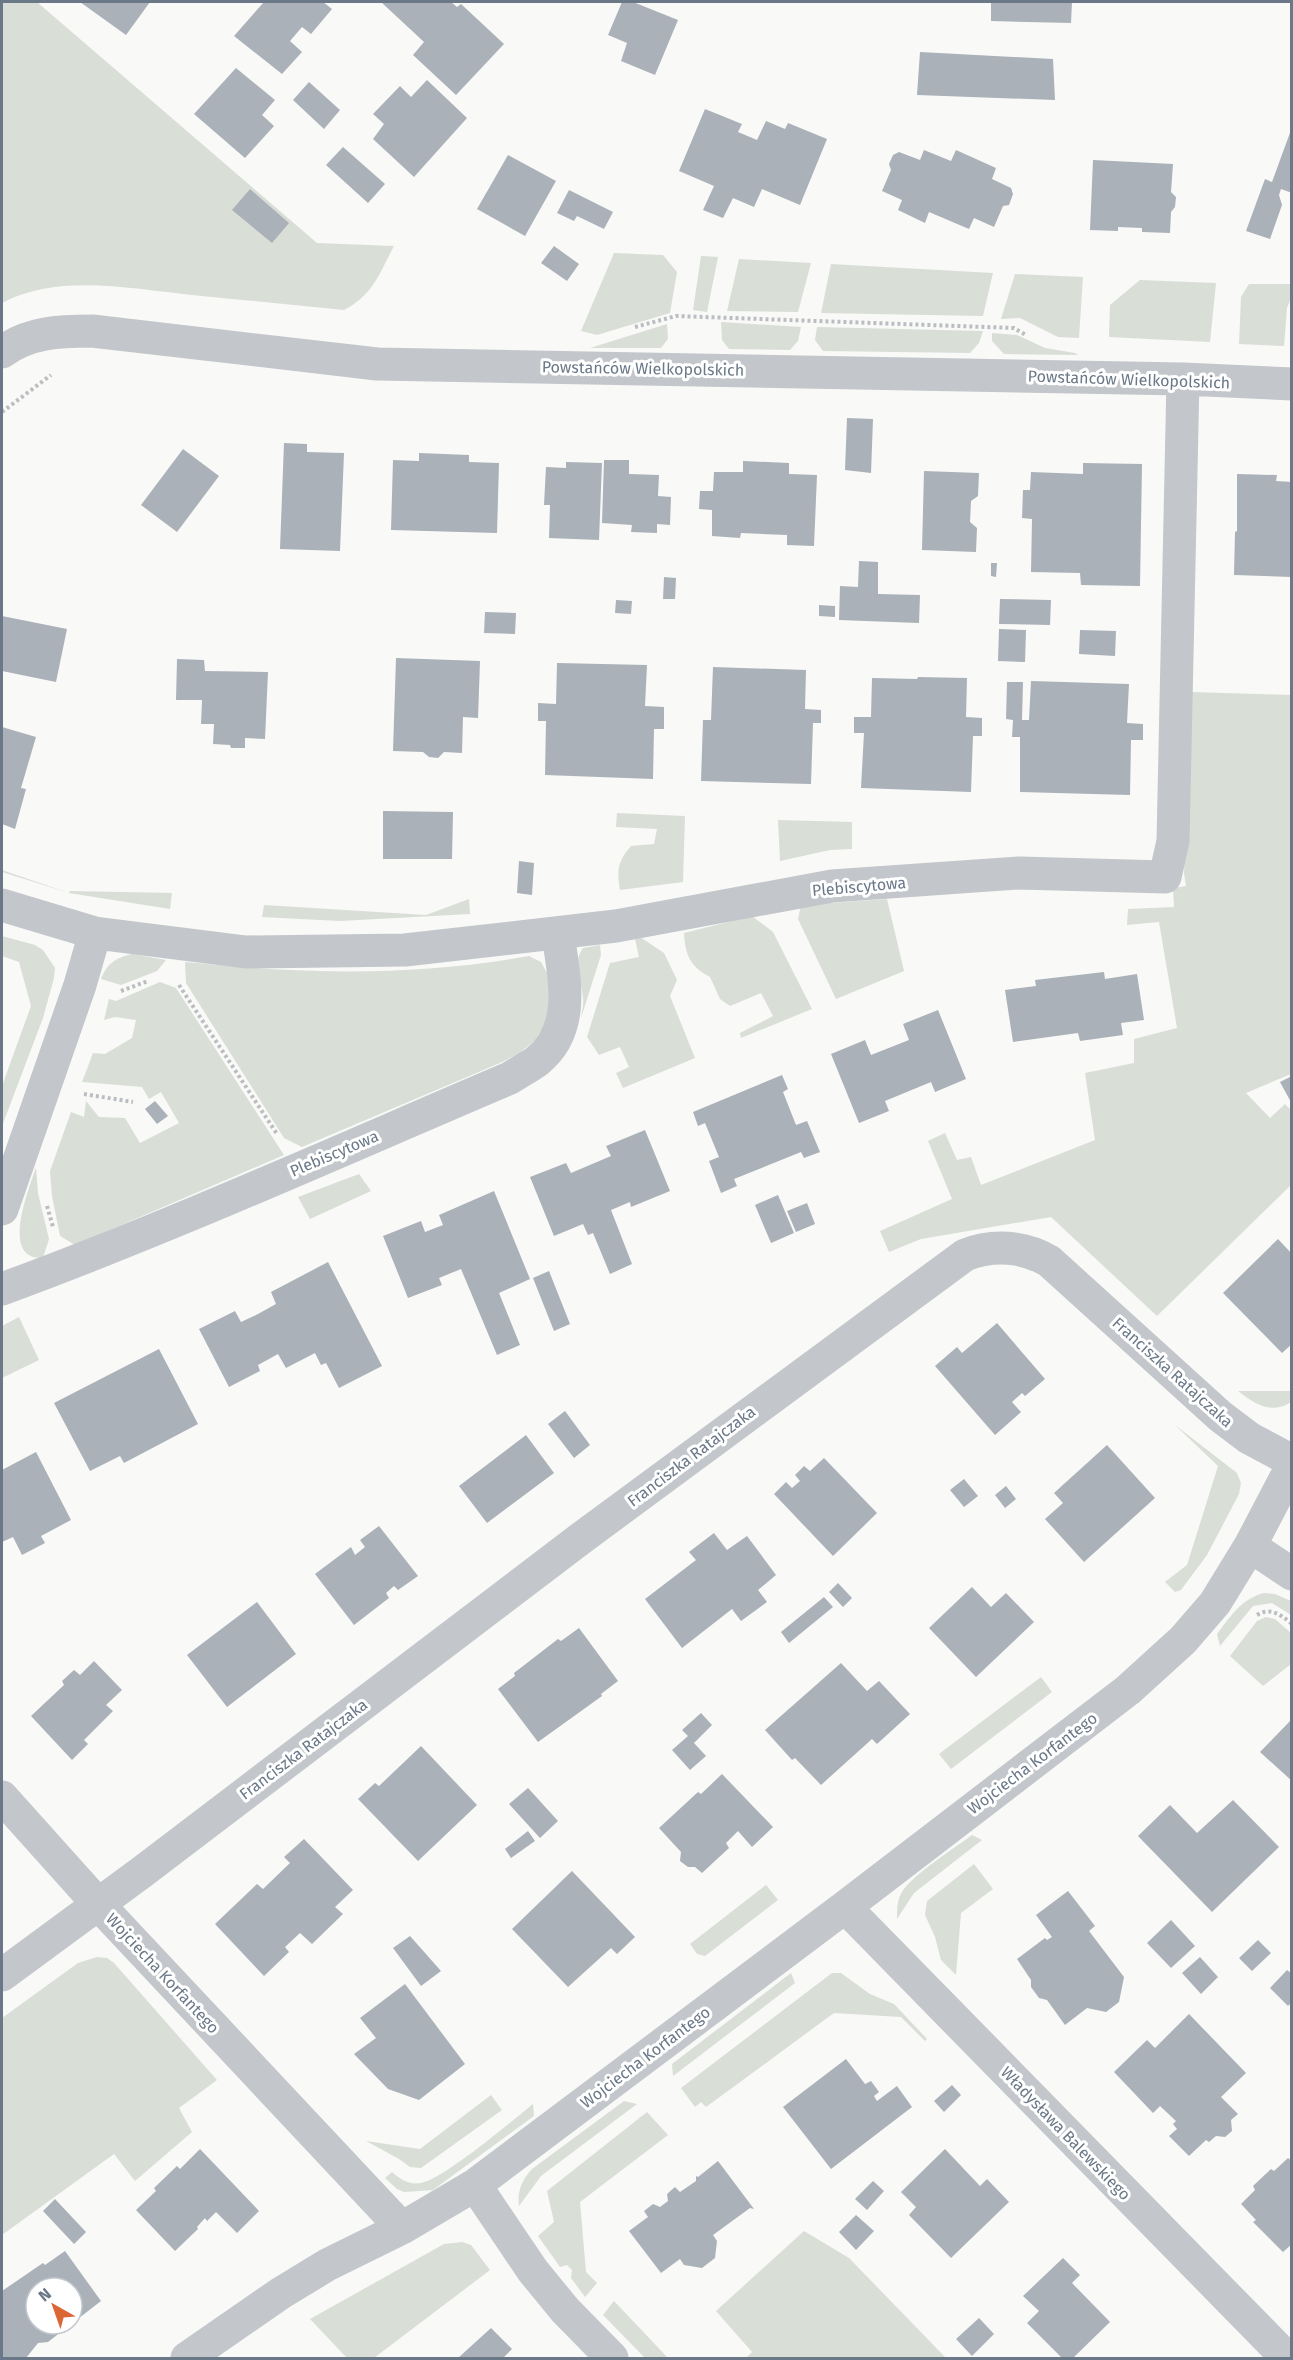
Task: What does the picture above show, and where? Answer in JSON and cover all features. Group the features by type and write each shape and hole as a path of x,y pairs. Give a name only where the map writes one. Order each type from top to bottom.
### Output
{"street":[{"name":"Powstańców Wielkopolskich","path":"2,352 29,337 58,331 92,331 377,364 1184,379 1292,384"},
{"name":"Plebiscytowa","path":"2,904 95,933 246,952 405,950 616,926 832,886 1019,873 1165,877 1173,841 1184,379"},
{"path":"2,1209 80,985 95,933"},
{"name":"Plebiscytowa","path":"2,1289 74,1262 298,1168 510,1078 527,1068 556,1040 566,1006 565,979 558,934"},
{"name":"Franciszka Ratajczaka","path":"2,1975 590,1532 954,1261 971,1252 999,1247 1021,1250 1049,1262 1220,1416 1249,1438 1292,1461"},
{"name":"Wojciecha Korfantego","path":"2,1797 98,1904 402,2228 475,2185 845,1907 1137,1683 1200,1622 1222,1593 1250,1546 1292,1466"},
{"path":"1250,1546 1292,1575"},
{"name":"Władysława Balewskiego","path":"845,1907 1287,2358"},
{"path":"475,2185 532,2271 565,2310 612,2358"},
{"path":"187,2358 281,2293 327,2265 402,2228"}],"path":[{"path":"117,993 149,980"},
{"path":"177,981 283,1144"},
{"path":"86,1094 133,1102"}],"shaded area":[{"path":"2,2 37,2 317,243 394,246 369,291 344,310 96,286 47,288 2,303"},
{"path":"614,253 663,255 677,272 670,313 597,335 581,331"},
{"path":"701,256 718,257 707,312 693,310"},
{"path":"739,259 811,263 798,312 727,311"},
{"path":"831,264 993,273 983,316 821,313"},
{"path":"1015,274 1083,277 1079,338 1058,337 1020,318 1001,319"},
{"path":"1140,280 1216,283 1210,342 1109,337 1110,305"},
{"path":"1249,284 1291,284 1284,346 1239,344 1241,297"},
{"path":"721,322 801,327 798,341 790,350 729,349 722,340"},
{"path":"667,324 668,339 661,348 590,348"},
{"path":"817,327 983,331 979,343 970,353 823,351 815,340"},
{"path":"992,333 1017,335 1045,348 1078,355 1004,354 992,341"},
{"path":"1191,692 1291,695 1291,1074 1246,1093 1270,1118 1285,1104 1291,1110 1291,1185 1157,1316 1051,1217 921,1239 889,1252 880,1231 952,1199 928,1141 945,1133 957,1160 971,1157 981,1185 1095,1140 1085,1073 1134,1063 1134,1039 1177,1028 1159,922 1127,925 1128,909 1174,907 1173,888 1186,886 1184,873"},
{"path":"617,813 685,816 683,882 620,890 618,872 623,857 631,846 654,844 657,829 616,827"},
{"path":"778,820 852,822 852,849 830,850 780,861"},
{"path":"2,870 69,893 2,872"},
{"path":"70,891 172,893 170,909 69,893"},
{"path":"469,899 470,914 340,921 262,917 264,905 426,915"},
{"path":"887,899 904,971 836,999 798,919 801,905"},
{"path":"752,916 773,932 812,1009 741,1038 740,1033 773,1016 761,993 730,1006 720,999 710,977 693,964 687,954 684,933"},
{"path":"2,936 35,945 43,950 55,968 43,1018 2,1126 2,1086 31,1006 19,962 2,956"},
{"path":"640,937 664,953 677,980 670,996 695,1058 623,1088 616,1073 629,1067 620,1047 599,1055 587,1037 610,963 639,957 635,939"},
{"path":"600,945 601,955 581,1018 583,1000 578,960 583,948"},
{"path":"133,954 166,960 157,971 121,985 101,979 113,962"},
{"path":"529,956 541,962 549,982 548,1021 534,1041 518,1054 500,1063 302,1147 284,1138 186,983 185,962 321,971 380,971 470,965"},
{"path":"160,982 176,988 284,1155 75,1245 60,1236 52,1196 50,1171 71,1112 84,1117 86,1101 99,1117 125,1118 140,1143 179,1123 161,1092 149,1099 142,1087 82,1082 93,1053 105,1054 132,1038 136,1020 115,1017 104,1020 109,999 116,1001"},
{"path":"36,1167 38,1193 49,1239 43,1258 30,1256 23,1248 20,1237 23,1207"},
{"path":"359,1174 371,1191 310,1219 298,1197"},
{"path":"19,1317 39,1360 2,1378 2,1326"},
{"path":"1238,1391 1291,1391 1291,1402 1277,1408 1270,1408 1257,1404"},
{"path":"1175,1425 1237,1473 1241,1483 1239,1494 1207,1555 1181,1590 1175,1592 1165,1582 1187,1565 1218,1466"},
{"path":"1264,1593 1275,1594 1291,1601 1291,1615 1272,1603 1253,1606 1220,1646 1217,1634 1232,1615 1249,1599"},
{"path":"1266,1617 1275,1619 1291,1633 1291,1664 1263,1686 1230,1656 1257,1621"},
{"path":"1041,1677 1052,1692 951,1769 939,1754"},
{"path":"972,1835 982,1840 914,1893 897,1919 899,1898 907,1885 924,1869"},
{"path":"974,1864 993,1889 961,1913 956,1975 941,1960 935,1937 925,1915 927,1901"},
{"path":"766,1885 778,1900 705,1956 697,1954 690,1944"},
{"path":"97,1957 107,1958 114,1963 217,2080 179,2108 192,2132 135,2181 114,2154 2,2235 2,2018 78,1963"},
{"path":"791,1973 795,1983 673,2076 672,2064"},
{"path":"832,1973 841,1973 870,1994 894,2004 927,2039 925,2041 901,2017 834,2013 706,2107 701,2102 695,2107 681,2088"},
{"path":"491,2095 502,2110 421,2168 410,2167 366,2141 420,2149"},
{"path":"624,2101 637,2104 541,2176 519,2206 521,2186 532,2169"},
{"path":"533,2104 534,2116 433,2190 404,2192 385,2178 392,2172 409,2183 421,2183 432,2179 478,2148"},
{"path":"647,2112 668,2135 580,2202 586,2272 597,2283 585,2297 571,2278 572,2270 567,2265 560,2267 538,2236 554,2222 547,2191"},
{"path":"804,2231 849,2258 946,2358 746,2358 752,2352 716,2311"},
{"path":"462,2242 471,2245 490,2270 374,2358 347,2358 310,2319 444,2244"},
{"path":"614,2301 668,2358 645,2358 603,2315"}],"building":[{"path":"80,2 150,2 126,35"},
{"path":"264,2 323,2 332,9 311,34 302,27 290,41 302,52 282,74 234,36"},
{"path":"381,2 451,2 457,7 461,4 504,44 456,95 413,55 424,42"},
{"path":"622,2 633,2 678,20 655,75 621,61 627,43 608,35"},
{"path":"991,2 1072,2 1071,23 991,21"},
{"path":"920,52 1053,59 1055,100 917,95"},
{"path":"236,68 275,100 262,115 274,126 245,158 194,114"},
{"path":"427,80 467,118 414,177 373,139 384,124 373,114 400,86 411,97"},
{"path":"309,82 340,110 324,129 293,100"},
{"path":"705,109 742,124 738,132 757,140 766,121 785,129 788,123 827,139 800,205 762,189 754,207 733,198 723,218 703,210 714,186 679,171"},
{"path":"1291,130 1292,193 1281,189 1279,195 1282,205 1270,239 1246,231 1265,179 1272,182"},
{"path":"343,147 385,184 368,203 326,165"},
{"path":"924,150 951,161 956,150 996,168 992,179 1011,188 1013,194 1009,205 1003,206 994,227 974,218 969,229 929,212 925,223 898,210 902,200 882,191 891,170 889,164 893,155 899,152 920,160"},
{"path":"508,155 556,181 525,236 477,209"},
{"path":"1093,160 1173,164 1171,192 1176,197 1175,207 1171,212 1170,233 1142,232 1142,228 1118,227 1118,231 1090,230"},
{"path":"250,189 289,223 272,243 232,210"},
{"path":"569,190 613,212 604,229 577,216 574,221 557,213"},
{"path":"554,246 579,264 567,281 541,263"},
{"path":"847,418 873,419 871,473 845,470"},
{"path":"284,443 307,444 307,452 344,453 340,551 280,549"},
{"path":"183,449 219,476 177,532 141,505"},
{"path":"419,453 469,455 469,462 499,463 497,533 391,530 393,460 419,461"},
{"path":"604,460 629,460 629,474 659,475 658,496 671,497 670,525 657,524 657,533 631,532 632,525 602,523"},
{"path":"743,461 789,463 789,474 817,475 814,546 787,545 787,535 741,533 740,538 712,536 712,510 699,509 700,491 713,491 714,472 743,472"},
{"path":"566,462 602,463 599,540 549,538 550,505 544,505 546,467 566,468"},
{"path":"1083,463 1142,464 1140,586 1081,585 1080,573 1031,572 1032,519 1022,518 1023,490 1030,490 1031,472 1083,474"},
{"path":"924,471 979,473 978,496 971,501 970,522 977,528 976,552 922,550"},
{"path":"1237,474 1277,475 1276,481 1292,482 1292,577 1234,575"},
{"path":"859,561 878,562 878,594 920,595 919,623 839,620 840,586 858,587"},
{"path":"991,563 997,563 996,577 991,576"},
{"path":"664,577 676,578 675,599 663,599"},
{"path":"1000,599 1051,600 1050,625 999,624"},
{"path":"616,600 632,601 631,614 615,613"},
{"path":"819,605 835,606 835,617 819,616"},
{"path":"485,612 516,613 515,634 484,633"},
{"path":"2,616 67,629 56,682 2,671"},
{"path":"999,629 1026,630 1025,662 998,661"},
{"path":"1080,630 1116,631 1115,656 1079,654"},
{"path":"396,658 480,661 478,718 463,717 462,753 444,752 438,758 429,757 423,752 393,751"},
{"path":"177,659 204,660 205,671 268,672 265,739 245,738 245,748 213,744 214,724 201,724 202,700 176,700"},
{"path":"557,663 647,665 645,706 664,707 664,729 654,729 653,779 545,775 546,721 538,721 538,703 556,704"},
{"path":"713,667 806,670 805,709 821,710 821,723 813,723 811,784 701,781 703,720 711,720"},
{"path":"918,677 967,678 966,717 982,718 982,736 973,736 971,792 861,788 864,733 854,733 854,717 871,717 872,678 917,679"},
{"path":"1031,681 1129,684 1127,723 1143,724 1143,740 1131,740 1130,795 1020,792 1020,737 1012,737 1013,720 1006,719 1007,682 1023,682 1022,720 1029,720"},
{"path":"2,727 36,737 21,788 26,789 15,829 2,824"},
{"path":"383,811 453,812 452,859 383,859"},
{"path":"519,861 534,863 532,895 517,893"},
{"path":"1104,972 1105,979 1137,974 1144,1020 1121,1023 1123,1035 1080,1041 1078,1033 1013,1042 1005,990 1036,986 1035,980"},
{"path":"938,1010 966,1079 935,1092 931,1082 885,1101 889,1111 859,1123 831,1054 865,1040 871,1055 909,1040 903,1024"},
{"path":"782,1075 788,1089 783,1092 796,1125 807,1121 820,1152 804,1158 801,1152 734,1179 737,1186 721,1193 709,1161 719,1157 705,1123 698,1126 693,1112"},
{"path":"1292,1076 1292,1104 1280,1082"},
{"path":"155,1101 168,1116 157,1124 145,1109"},
{"path":"645,1130 670,1191 631,1207 630,1202 611,1210 632,1264 610,1274 593,1233 588,1235 583,1224 554,1236 530,1177 566,1163 571,1173 611,1156 606,1146"},
{"path":"494,1191 530,1279 499,1293 520,1345 497,1355 461,1269 439,1278 442,1285 408,1298 383,1236 421,1221 425,1232 443,1225 439,1215"},
{"path":"778,1195 794,1233 771,1243 755,1205"},
{"path":"807,1203 815,1224 796,1232 787,1211"},
{"path":"1278,1239 1292,1254 1292,1344 1282,1353 1223,1293"},
{"path":"328,1262 382,1366 339,1388 326,1363 321,1365 315,1353 286,1368 278,1354 258,1365 260,1371 229,1387 199,1329 235,1311 241,1322 258,1314 276,1304 271,1292"},
{"path":"549,1271 570,1324 554,1331 533,1278"},
{"path":"997,1323 1045,1379 1025,1396 1022,1393 1012,1402 1021,1412 995,1435 935,1366 957,1347 962,1353"},
{"path":"159,1349 198,1424 124,1463 120,1456 90,1471 54,1403"},
{"path":"565,1411 590,1445 574,1458 548,1424"},
{"path":"526,1435 554,1473 487,1523 459,1486"},
{"path":"1107,1445 1155,1498 1084,1562 1045,1519 1063,1503 1054,1493"},
{"path":"36,1452 71,1520 41,1536 45,1543 22,1555 13,1537 2,1542 2,1470"},
{"path":"824,1458 877,1513 833,1556 774,1494 786,1482 792,1488 800,1481 795,1475 804,1466 810,1471"},
{"path":"964,1479 978,1496 964,1507 950,1490"},
{"path":"1006,1486 1016,1499 1005,1508 995,1495"},
{"path":"379,1526 418,1576 398,1590 394,1586 386,1593 389,1598 354,1625 315,1574 351,1547 355,1555 365,1547 360,1540"},
{"path":"714,1533 727,1550 747,1536 776,1575 758,1590 767,1602 741,1621 732,1609 682,1648 645,1599 696,1560 689,1552"},
{"path":"838,1583 852,1598 843,1607 829,1592"},
{"path":"972,1587 991,1607 1006,1593 1034,1622 976,1677 929,1628"},
{"path":"824,1597 833,1607 789,1643 781,1632"},
{"path":"257,1602 296,1654 227,1707 187,1655"},
{"path":"579,1628 618,1681 601,1694 602,1696 538,1742 498,1689 515,1676 514,1673 558,1639 561,1641"},
{"path":"94,1661 122,1690 106,1705 113,1711 84,1740 88,1744 72,1760 31,1716 64,1685 62,1681 74,1670 80,1675"},
{"path":"841,1663 867,1691 879,1681 910,1714 877,1744 872,1739 821,1785 795,1758 792,1760 765,1730"},
{"path":"701,1713 712,1725 694,1743 706,1756 690,1770 672,1750 688,1736 682,1730"},
{"path":"1292,1719 1292,1781 1260,1752"},
{"path":"421,1746 477,1805 418,1861 358,1799 375,1783 379,1786"},
{"path":"722,1774 773,1827 752,1847 738,1831 726,1843 729,1848 702,1873 695,1867 688,1867 680,1861 681,1852 659,1828 698,1792 701,1794"},
{"path":"528,1788 558,1821 540,1838 509,1804"},
{"path":"1233,1800 1279,1847 1212,1912 1138,1836 1170,1805 1197,1833"},
{"path":"528,1831 535,1841 511,1858 505,1849"},
{"path":"304,1839 353,1890 335,1907 343,1914 312,1944 300,1933 285,1947 289,1952 264,1976 215,1924 257,1884 263,1889 290,1863 284,1857"},
{"path":"572,1871 635,1937 617,1954 611,1948 568,1987 512,1929"},
{"path":"1068,1891 1095,1926 1089,1931 1124,1977 1119,2002 1106,2012 1087,2008 1065,2025 1047,2000 1039,1998 1031,1987 1031,1980 1017,1959 1045,1938 1047,1940 1052,1937 1036,1915"},
{"path":"1171,1920 1195,1946 1171,1968 1147,1943"},
{"path":"410,1936 441,1971 421,1986 393,1948"},
{"path":"1258,1940 1271,1953 1252,1971 1239,1958"},
{"path":"1200,1957 1218,1977 1201,1994 1182,1973"},
{"path":"1287,1970 1292,1974 1292,2002 1288,2006 1270,1988"},
{"path":"405,1984 465,2064 419,2100 388,2089 354,2054 376,2038 360,2018"},
{"path":"1189,2014 1246,2073 1221,2097 1238,2114 1231,2120 1232,2131 1225,2137 1216,2136 1209,2142 1206,2140 1189,2156 1169,2136 1177,2129 1173,2124 1176,2121 1160,2106 1153,2113 1114,2072 1147,2040 1155,2048"},
{"path":"846,2059 865,2084 871,2081 879,2092 874,2096 877,2101 897,2086 912,2107 831,2169 783,2107"},
{"path":"952,2085 961,2095 944,2112 934,2101"},
{"path":"200,2149 259,2211 237,2233 216,2212 207,2221 205,2218 197,2227 198,2229 175,2251 136,2210 156,2191 154,2188 177,2166 180,2169"},
{"path":"945,2149 980,2186 987,2179 1009,2202 951,2258 909,2215 916,2207 901,2192"},
{"path":"1288,2158 1292,2161 1292,2244 1283,2252 1253,2222 1256,2220 1241,2204 1255,2190 1253,2186 1271,2169 1274,2171"},
{"path":"718,2161 754,2209 750,2208 713,2235 717,2241 715,2258 702,2268 684,2265 680,2259 661,2273 629,2231 648,2217 644,2211 653,2204 660,2207 668,2201 667,2194 675,2187 680,2192 696,2181 696,2176 698,2177"},
{"path":"873,2181 884,2191 867,2210 855,2199"},
{"path":"55,2199 86,2232 74,2244 43,2211"},
{"path":"856,2215 874,2231 856,2250 839,2232"},
{"path":"65,2251 83,2276 24,2276 24,2336 56,2336 48,2342 38,2343 26,2358 2,2358 2,2291 43,2263 45,2265"},
{"path":"1063,2258 1080,2275 1072,2283 1110,2322 1073,2358 1062,2358 1027,2323 1039,2311 1023,2296"},
{"path":"84,2277 101,2301 84,2314"},
{"path":"979,2318 994,2334 972,2356 956,2339"},
{"path":"491,2328 512,2349 503,2358 458,2358"}]}
